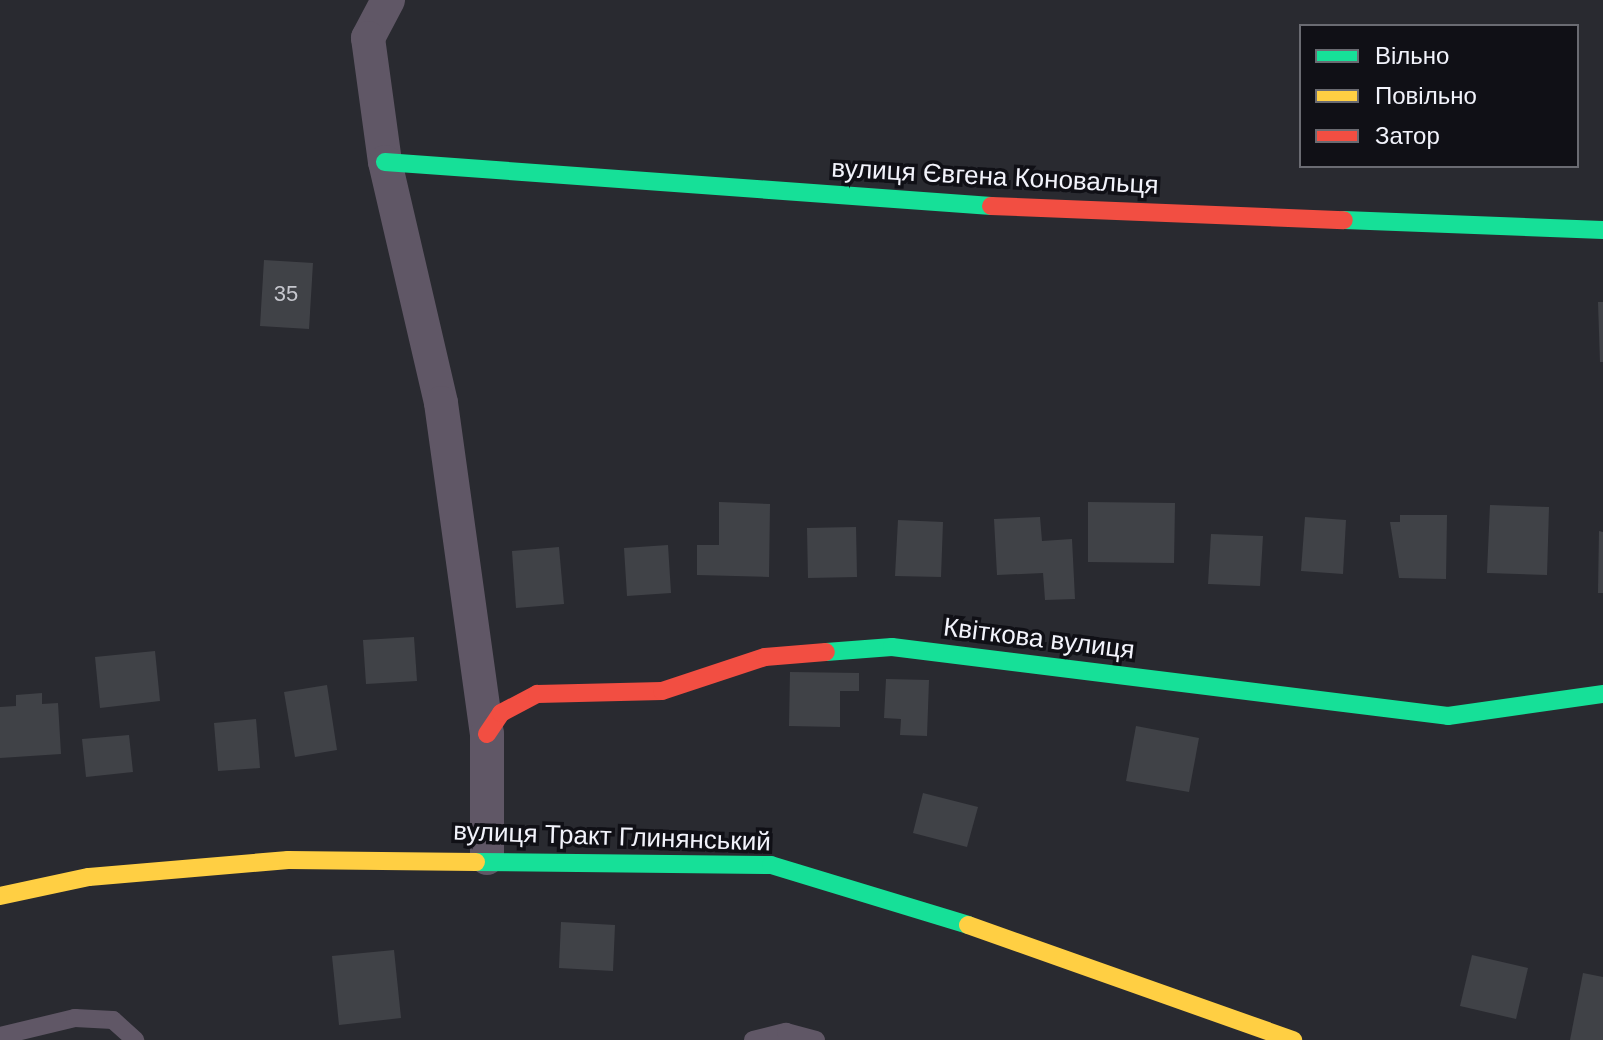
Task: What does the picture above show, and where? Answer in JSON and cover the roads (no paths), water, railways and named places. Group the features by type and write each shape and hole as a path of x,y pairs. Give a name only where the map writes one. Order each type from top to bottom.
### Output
{"street":[{"path":"388,0 368,38 385,162 441,403 487,734 487,858"},
{"name":"вулиця Євгена Коновальця","path":"385,162 958,205 1603,230"},
{"name":"Квіткова вулиця","path":"487,734 501,713 537,694 662,691 765,657 892,647 1448,716 1603,694"},
{"name":"вулиця Тракт Глинянський","path":"0,896 184,867 487,858 771,865 849,883 1293,1040"}],"lane":[{"path":"0,1036 75,1018 113,1020 135,1040"},
{"path":"753,1040 786,1032 816,1040"}]}
